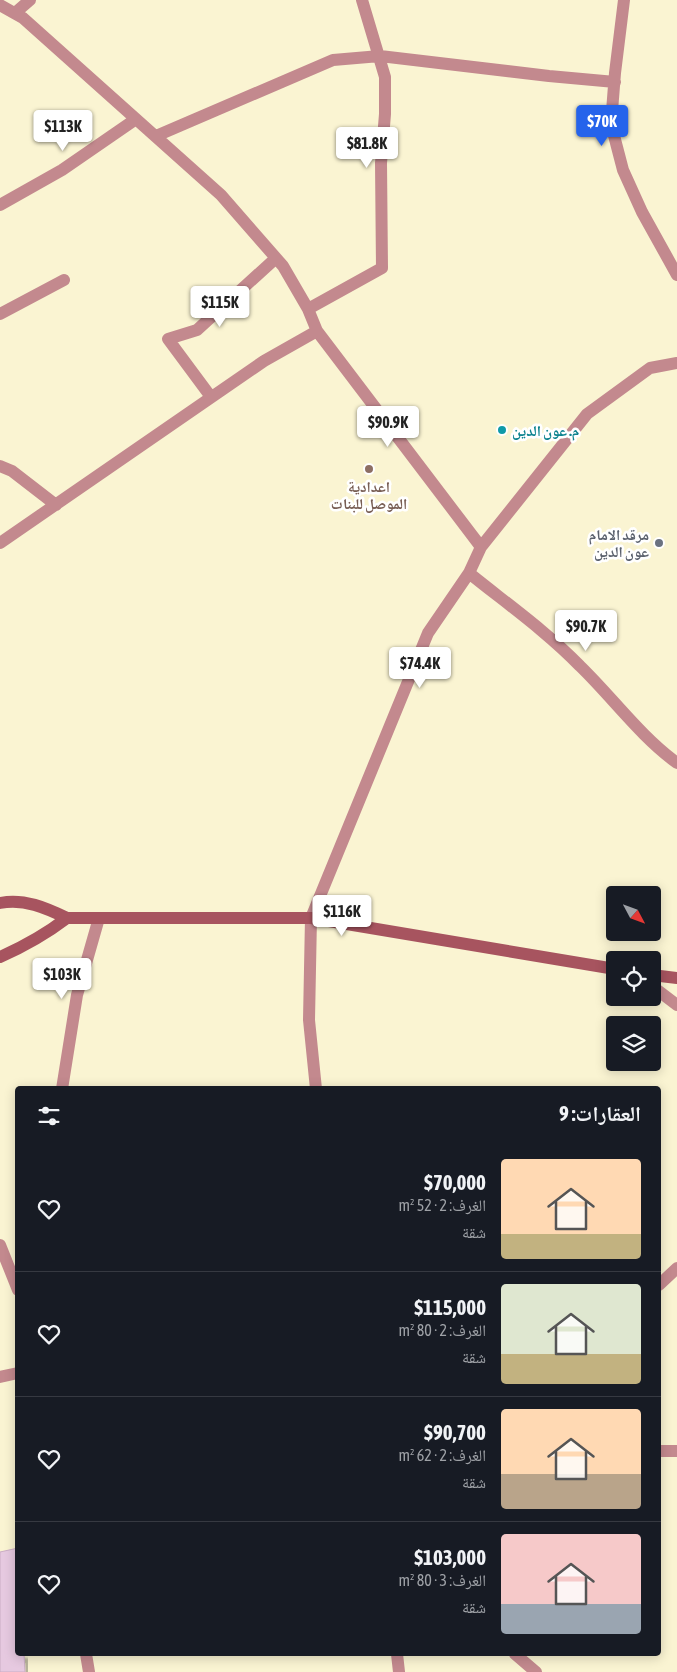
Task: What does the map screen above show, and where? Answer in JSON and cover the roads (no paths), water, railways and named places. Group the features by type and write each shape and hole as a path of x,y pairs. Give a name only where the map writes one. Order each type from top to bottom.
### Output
{"main road":[{"path":"0,903 23,902 44,907 67,918 311,918 606,967"},
{"path":"0,957 22,948 46,934 67,918"},
{"path":"661,975 677,978"}],"street":[{"path":"15,13 30,0"},
{"path":"308,309 382,268 381,163 385,114 385,77 362,0"},
{"path":"624,0 611,124 623,170 642,212 677,275"},
{"path":"0,5 24,18 221,195 283,266 308,309 317,331 481,547"},
{"path":"156,136 333,60 380,56 615,82"},
{"path":"0,205 62,170 136,119"},
{"path":"211,397 168,339 197,330 276,258"},
{"path":"0,314 64,280"},
{"path":"0,543 264,360 317,331"},
{"path":"316,1086 309,1020 311,918 428,633 469,573 481,547 587,414 650,368 677,363"},
{"path":"0,466 12,471 56,505"},
{"path":"469,573 580,665 657,748 677,763"},
{"path":"62,1086 77,994 99,918"},
{"path":"661,993 677,1005"},
{"path":"0,1245 15,1282"},
{"path":"661,1283 677,1268"},
{"path":"0,1377 15,1374"},
{"path":"661,1451 676,1449"},
{"path":"86,1656 89,1672"},
{"path":"397,1656 399,1672"},
{"path":"517,1656 536,1672"}],"place":[{"name":"م. عون الدين","path":"502,430"},
{"name":"اعدادية الموصل للبنات","path":"369,469"},
{"name":"مرقد الامام عون الدين","path":"659,543"}]}
